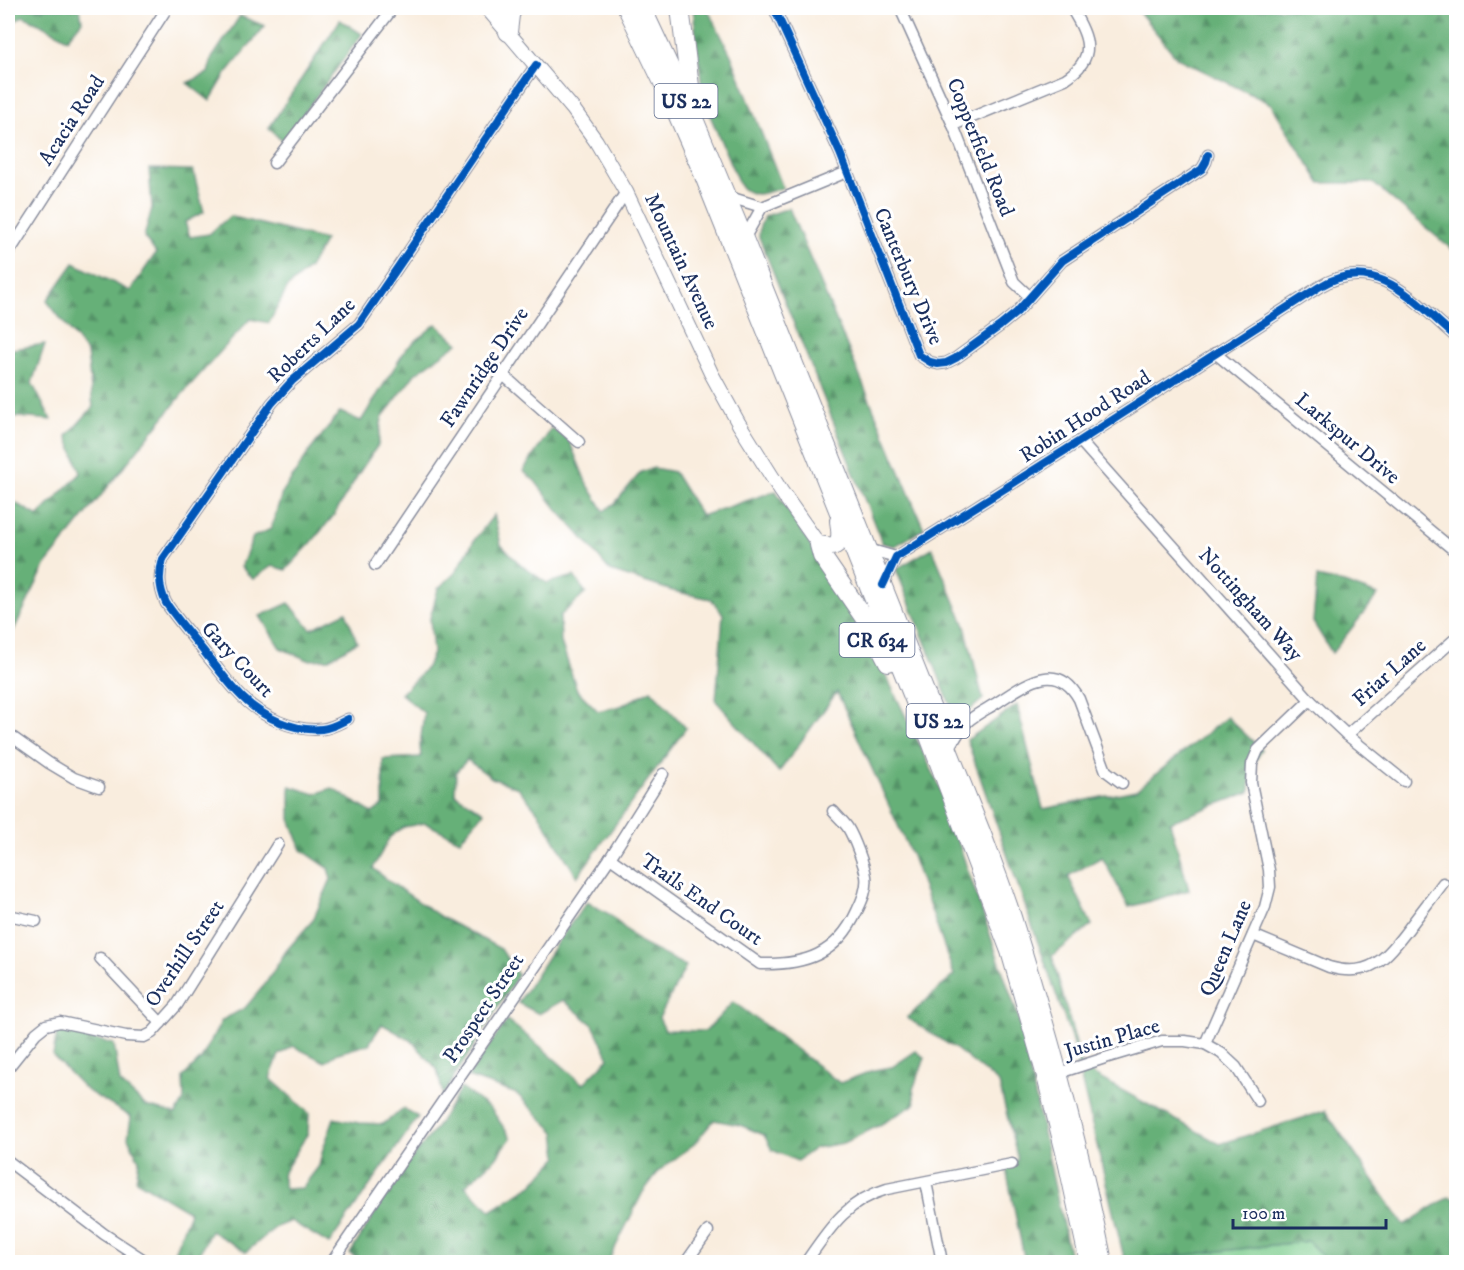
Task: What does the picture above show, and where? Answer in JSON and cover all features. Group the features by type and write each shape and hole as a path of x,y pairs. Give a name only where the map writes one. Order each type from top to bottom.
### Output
{"highway":[{"path":"508,32 513,8"},
{"name":"US 22","path":"627,8 702,171 930,739 1010,951 1046,1076 1089,1263"},
{"name":"US 22","path":"642,8 694,119 744,238 983,837 1015,925 1059,1073 1103,1263"},
{"path":"680,8 694,119"},
{"path":"819,545 831,547 840,540 838,510"},
{"name":"CR 634","path":"819,545 822,556 868,625 930,739"}],"street":[{"name":"Acacia Road","path":"8,254 167,8"},
{"path":"274,163 393,8"},
{"name":"Mountain Avenue","path":"487,8 573,109 596,141 626,192 711,373 739,424 781,491 819,545"},
{"name":"Canterbury Drive","path":"774,8 840,153 919,355 930,362 946,363 956,358 1000,326 1017,312 1062,261 1202,169 1208,155"},
{"name":"Copperfield Road","path":"900,8 953,125 1014,282 1030,297"},
{"path":"953,125 1075,73 1084,60 1087,44 1085,32 1071,8"},
{"name":"Roberts Lane","path":"159,584 159,570 163,559 272,403 292,381 359,324 536,65"},
{"path":"744,238 762,207 847,172"},
{"name":"Fawnridge Drive","path":"375,565 626,192"},
{"path":"726,196 762,207"},
{"name":"Robin Hood Road","path":"896,557 1319,286 1332,280 1360,275 1389,282 1456,337"},
{"name":"Larkspur Drive","path":"1215,353 1456,552"},
{"path":"502,374 579,442"},
{"name":"Nottingham Way","path":"1080,441 1310,700 1347,735 1404,781"},
{"path":"868,549 896,557 883,585"},
{"name":"Gary Court","path":"159,584 173,613 242,697 260,711 279,722 312,729 323,729 348,719"},
{"name":"Friar Lane","path":"1347,735 1456,638"},
{"path":"949,749 967,722 1030,682 1042,677 1053,677 1074,690 1106,771 1122,783"},
{"name":"Queen Lane","path":"1205,1044 1265,907 1270,887 1269,870 1251,783 1252,765 1258,750 1310,700"},
{"path":"936,716 967,722"},
{"path":"8,734 49,764 74,778 99,787"},
{"name":"Prospect Street","path":"332,1263 610,858 663,774"},
{"name":"Trails End Court","path":"610,858 760,964 800,961 818,956 839,940 854,919 864,897 866,877 860,856 848,828 833,811"},
{"name":"Overhill Street","path":"8,1068 36,1033 46,1025 60,1022 126,1036 144,1037 152,1033 177,1005 278,844"},
{"path":"1253,935 1329,967 1351,971 1362,969 1383,960 1393,950 1443,884"},
{"path":"8,915 36,921"},
{"path":"100,958 161,1023"},
{"name":"Justin Place","path":"1059,1073 1162,1041 1185,1041 1205,1044 1221,1053 1236,1067 1258,1101"},
{"path":"8,1161 104,1234 147,1263"},
{"path":"806,1263 831,1227 852,1205 878,1192 1012,1164"},
{"path":"926,1182 942,1263"},
{"path":"686,1263 708,1231"}],"green space":[{"path":"8,8 80,8 82,21 67,39 23,16 8,26"},
{"path":"693,8 707,8 731,55 783,188 755,194 740,186 703,99"},
{"path":"1136,8 1456,8 1456,253 1373,183 1320,183 1271,104 1177,58"},
{"path":"240,16 265,26 226,74 210,101 187,83 208,73 212,58"},
{"path":"340,20 362,34 283,142 269,128"},
{"path":"149,169 193,170 204,212 185,222 190,237 209,234 230,216 325,240 309,268 288,287 269,323 250,319 184,392 46,564 11,636 8,634 8,499 38,516 81,473 67,436 93,407 87,353 47,301 74,263 130,291 156,253 144,237 152,208"},
{"path":"789,208 924,529 895,546 882,543 759,237 760,226 765,216"},
{"path":"436,324 458,343 415,374 382,418 378,445 334,515 311,543 286,570 272,566 253,579 241,567 253,537 271,529 282,493 309,452 340,412 361,421 406,349"},
{"path":"45,344 32,383 51,420 8,416 8,350"},
{"path":"552,428 569,440 586,482 604,511 615,503 641,472 654,468 674,472 701,516 776,491 863,628 938,783 1018,1016 1071,1262 1025,1262 1005,1164 1018,1160 999,1083 956,1049 907,1018 954,975 912,856 837,692 779,772 716,701 723,614 711,599 673,591 610,571 535,481 523,471"},
{"path":"494,515 501,545 521,565 547,583 574,576 586,593 560,616 561,642 577,690 598,711 621,706 651,690 686,728 577,877 538,812 518,788 492,778 467,760 456,772 455,794 484,812 460,840 425,823 404,827 390,837 373,868 441,917 501,949 518,975 443,1095 437,1069 412,1041 382,1024 369,1044 338,1053 325,1062 293,1046 279,1055 270,1078 309,1113 308,1133 282,1175 285,1189 302,1188 319,1166 334,1118 359,1123 383,1124 404,1109 418,1117 329,1244 291,1221 276,1227 246,1252 211,1231 195,1262 178,1262 172,1257 190,1212 136,1180 139,1160 128,1138 131,1117 86,1090 53,1056 57,1030 114,1044 120,1083 146,1106 176,1114 184,1100 183,1077 201,1059 222,1020 245,1008 266,983 286,951 313,920 331,879 328,868 302,850 290,819 290,786 315,794 332,788 372,813 383,805 383,759 421,757 420,745 424,713 401,694 427,667 433,653 430,618 438,589 455,573 475,539"},
{"path":"932,548 965,626 983,699 968,712 953,712 896,569"},
{"path":"1317,577 1344,583 1378,595 1332,653 1313,622"},
{"path":"289,603 311,629 346,612 357,642 329,659 308,660 280,648 260,616"},
{"path":"1017,705 1043,809 1136,790 1227,717 1262,750 1251,768 1250,792 1170,822 1189,890 1129,907 1102,857 1068,876 1092,925 1052,956 1083,1069 1220,1144 1325,1111 1404,1225 1449,1197 1456,1199 1456,1262 1328,1262 1308,1241 1125,1262 1071,1037 967,740"},
{"path":"587,902 609,914 642,944 686,966 659,1018 665,1030 706,1031 733,1002 840,1083 874,1070 892,1067 916,1051 925,1058 913,1089 915,1104 844,1143 815,1148 797,1161 772,1150 764,1135 740,1125 714,1120 694,1144 659,1171 643,1192 608,1262 364,1262 350,1254 396,1178 436,1128 461,1088 491,1109 511,1138 495,1159 465,1186 491,1211 532,1185 558,1157 555,1132 517,1094 468,1077 507,1020 583,1084 609,1058 593,1025 563,1000 539,1014 518,1003 560,938"},
{"path":"1308,1241 1328,1262 1125,1262"}],"cycle path":[{"path":"774,8 840,153 919,355 930,362 946,363 956,358 1000,326 1017,312 1062,261 1202,169 1208,155"},
{"path":"348,719 326,728 300,728 279,722 250,704 229,683 166,603 160,581 163,559 272,403 292,381 359,324 536,65"},
{"path":"883,585 896,557 1319,287 1340,278 1359,275 1377,278 1410,297 1456,337"}]}
